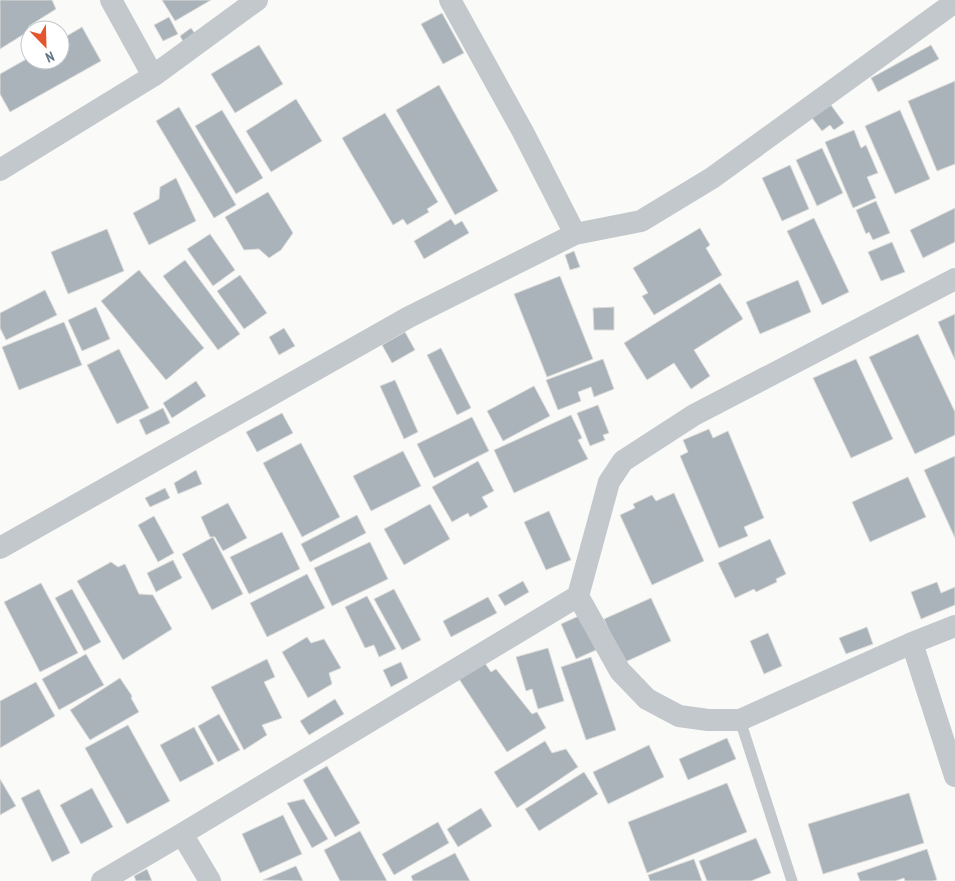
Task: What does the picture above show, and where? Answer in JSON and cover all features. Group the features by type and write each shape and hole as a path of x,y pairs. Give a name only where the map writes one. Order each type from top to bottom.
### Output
{"street":[{"path":"111,0 153,76"},
{"path":"0,170 153,76 257,0"},
{"path":"450,0 523,132 575,234"},
{"path":"0,548 409,317 575,234 641,221 712,178 953,9"},
{"path":"102,881 578,596 610,482 623,462 694,415 955,280"},
{"path":"578,596 620,670 647,699 679,716 708,720 740,720 912,643 955,626"},
{"path":"912,643 955,776"},
{"path":"182,834 210,881"}],"lane":[{"path":"740,720 792,881"}],"building":[{"path":"0,0 52,0 56,9 39,20 20,20 20,37 0,49"},
{"path":"162,0 211,0 175,21"},
{"path":"442,13 464,53 443,64 421,24"},
{"path":"169,17 178,34 163,41 154,25"},
{"path":"82,27 101,61 10,112 0,94 0,74 20,63 20,70 70,70 70,34"},
{"path":"191,28 196,35 184,43 180,36"},
{"path":"259,45 283,84 235,113 211,74"},
{"path":"931,45 939,59 878,92 871,78"},
{"path":"955,81 955,164 937,171 908,101"},
{"path":"439,85 498,191 455,215 396,110"},
{"path":"296,99 322,141 271,172 246,131"},
{"path":"831,105 844,123 834,130 830,125 822,131 812,118"},
{"path":"179,107 236,205 214,218 156,121"},
{"path":"222,110 263,178 236,194 195,126"},
{"path":"900,110 930,179 895,194 865,126"},
{"path":"385,113 438,202 427,209 429,212 407,225 403,219 393,225 342,138"},
{"path":"854,130 861,148 866,145 878,173 867,177 876,198 853,208 825,142"},
{"path":"822,148 843,193 817,206 796,160"},
{"path":"790,165 809,209 782,221 762,178"},
{"path":"176,178 196,221 149,245 133,213 159,199 160,187"},
{"path":"268,192 293,233 281,250 269,258 259,249 244,250 225,217"},
{"path":"876,201 890,233 873,240 869,232 866,234 856,210"},
{"path":"955,208 955,242 923,258 910,230"},
{"path":"814,218 849,292 822,305 787,231"},
{"path":"451,219 455,225 462,221 469,233 424,259 414,241"},
{"path":"700,228 710,245 706,248 722,275 654,315 642,296 648,293 633,268"},
{"path":"107,229 124,271 68,294 51,252"},
{"path":"210,234 235,270 213,286 187,249"},
{"path":"892,242 905,272 881,281 868,252"},
{"path":"574,251 580,267 570,270 565,255"},
{"path":"185,260 240,334 218,350 163,276"},
{"path":"139,270 204,348 166,380 101,301"},
{"path":"240,275 267,313 244,329 217,291"},
{"path":"560,276 593,359 547,377 514,294"},
{"path":"798,280 811,312 760,334 746,302"},
{"path":"720,283 743,319 694,350 710,376 691,389 674,363 647,380 624,343"},
{"path":"45,290 57,315 6,340 0,328 0,313"},
{"path":"96,307 110,339 82,351 68,320"},
{"path":"614,307 614,330 594,330 593,308"},
{"path":"955,314 955,360 938,322"},
{"path":"64,322 82,365 19,390 2,347"},
{"path":"284,328 295,346 279,355 269,337"},
{"path":"405,332 415,350 392,363 382,345"},
{"path":"918,334 955,412 955,435 915,454 869,357"},
{"path":"441,348 471,408 457,415 427,355"},
{"path":"119,349 149,408 117,424 87,365"},
{"path":"603,359 614,389 594,397 591,387 578,392 581,401 558,410 546,380"},
{"path":"856,359 893,439 851,458 813,378"},
{"path":"395,380 418,432 404,439 380,386"},
{"path":"196,381 206,396 172,418 163,403"},
{"path":"534,386 550,416 503,441 487,411"},
{"path":"598,405 609,433 603,435 605,440 590,446 577,413"},
{"path":"163,408 170,423 146,435 139,420"},
{"path":"282,413 293,433 257,452 246,432"},
{"path":"571,415 582,438 578,440 588,459 514,493 494,450"},
{"path":"472,417 489,451 434,478 417,444"},
{"path":"709,429 713,438 728,431 764,518 744,527 748,536 719,548 680,456 688,452 683,440"},
{"path":"301,443 340,517 302,537 263,463"},
{"path":"403,451 421,486 371,511 353,476"},
{"path":"955,456 955,538 924,470"},
{"path":"478,461 494,491 482,497 488,507 470,517 468,513 452,522 432,487"},
{"path":"196,470 202,484 178,494 174,483"},
{"path":"908,477 926,517 870,542 852,502"},
{"path":"165,488 170,498 150,507 145,498"},
{"path":"674,493 704,561 652,585 620,515 635,508 633,504 652,495 656,501"},
{"path":"228,503 247,538 223,551 215,537 210,537 201,517"},
{"path":"430,504 450,539 404,565 384,529"},
{"path":"549,511 571,560 546,570 524,522"},
{"path":"357,515 366,533 310,562 301,544"},
{"path":"154,516 174,553 158,562 138,525"},
{"path":"282,532 300,569 249,594 230,557"},
{"path":"213,537 243,594 212,610 182,554"},
{"path":"770,539 786,574 776,579 777,582 756,592 754,589 735,598 718,563"},
{"path":"370,542 388,579 332,606 314,568"},
{"path":"173,560 182,578 156,592 147,573"},
{"path":"111,562 118,567 125,564 139,594 153,595 172,629 123,660 77,581"},
{"path":"307,574 325,608 267,637 250,603"},
{"path":"523,581 529,592 505,606 498,595"},
{"path":"937,582 941,593 955,587 955,605 921,619 911,592"},
{"path":"41,583 78,653 40,672 4,602"},
{"path":"72,589 101,642 84,651 55,598"},
{"path":"394,589 421,640 402,650 374,599"},
{"path":"367,596 396,649 379,657 374,645 365,648 345,607"},
{"path":"488,597 497,613 451,637 443,621"},
{"path":"651,598 671,641 623,663 604,619"},
{"path":"581,615 596,650 576,659 561,624"},
{"path":"867,627 873,644 846,654 839,638"},
{"path":"768,633 782,666 764,674 750,641"},
{"path":"307,637 311,643 324,639 341,668 329,673 332,684 308,698 282,652"},
{"path":"548,648 564,701 538,709 532,689 526,691 516,657"},
{"path":"86,654 104,685 59,710 42,679"},
{"path":"591,657 616,730 586,740 561,667"},
{"path":"267,659 275,677 264,682 282,718 262,725 267,735 244,750 211,687"},
{"path":"401,662 408,678 391,687 383,670"},
{"path":"484,662 491,672 496,669 532,714 537,712 546,728 507,752 459,679"},
{"path":"120,678 132,696 131,698 139,712 90,740 70,710"},
{"path":"36,682 55,716 0,748 0,701"},
{"path":"335,699 344,714 309,735 300,721"},
{"path":"219,714 240,750 218,762 198,726"},
{"path":"128,725 170,801 127,824 85,748"},
{"path":"194,727 214,764 180,782 160,745"},
{"path":"727,738 736,759 688,780 679,759"},
{"path":"545,741 552,753 566,749 578,767 517,808 494,772"},
{"path":"649,745 664,777 608,804 593,772"},
{"path":"327,766 360,823 335,837 303,780"},
{"path":"584,772 598,794 539,831 525,809"},
{"path":"0,779 16,806 0,815"},
{"path":"727,783 747,832 647,873 628,822"},
{"path":"92,788 113,827 81,844 60,805"},
{"path":"39,789 70,853 52,862 21,798"},
{"path":"909,793 924,843 823,874 808,824"},
{"path":"304,799 328,839 312,848 287,803"},
{"path":"481,808 492,826 458,847 447,829"},
{"path":"283,815 302,854 260,873 242,834"},
{"path":"438,822 449,843 394,875 382,854"},
{"path":"360,831 387,881 340,881 324,850"},
{"path":"756,838 771,873 751,881 707,881 699,861"},
{"path":"927,849 937,880 905,881 904,878 895,881 860,881 857,873"},
{"path":"455,853 470,881 413,881 411,876"},
{"path":"694,859 702,881 650,881 648,875"},
{"path":"296,866 303,881 263,880"},
{"path":"147,869 152,881 136,881 134,876"}]}
